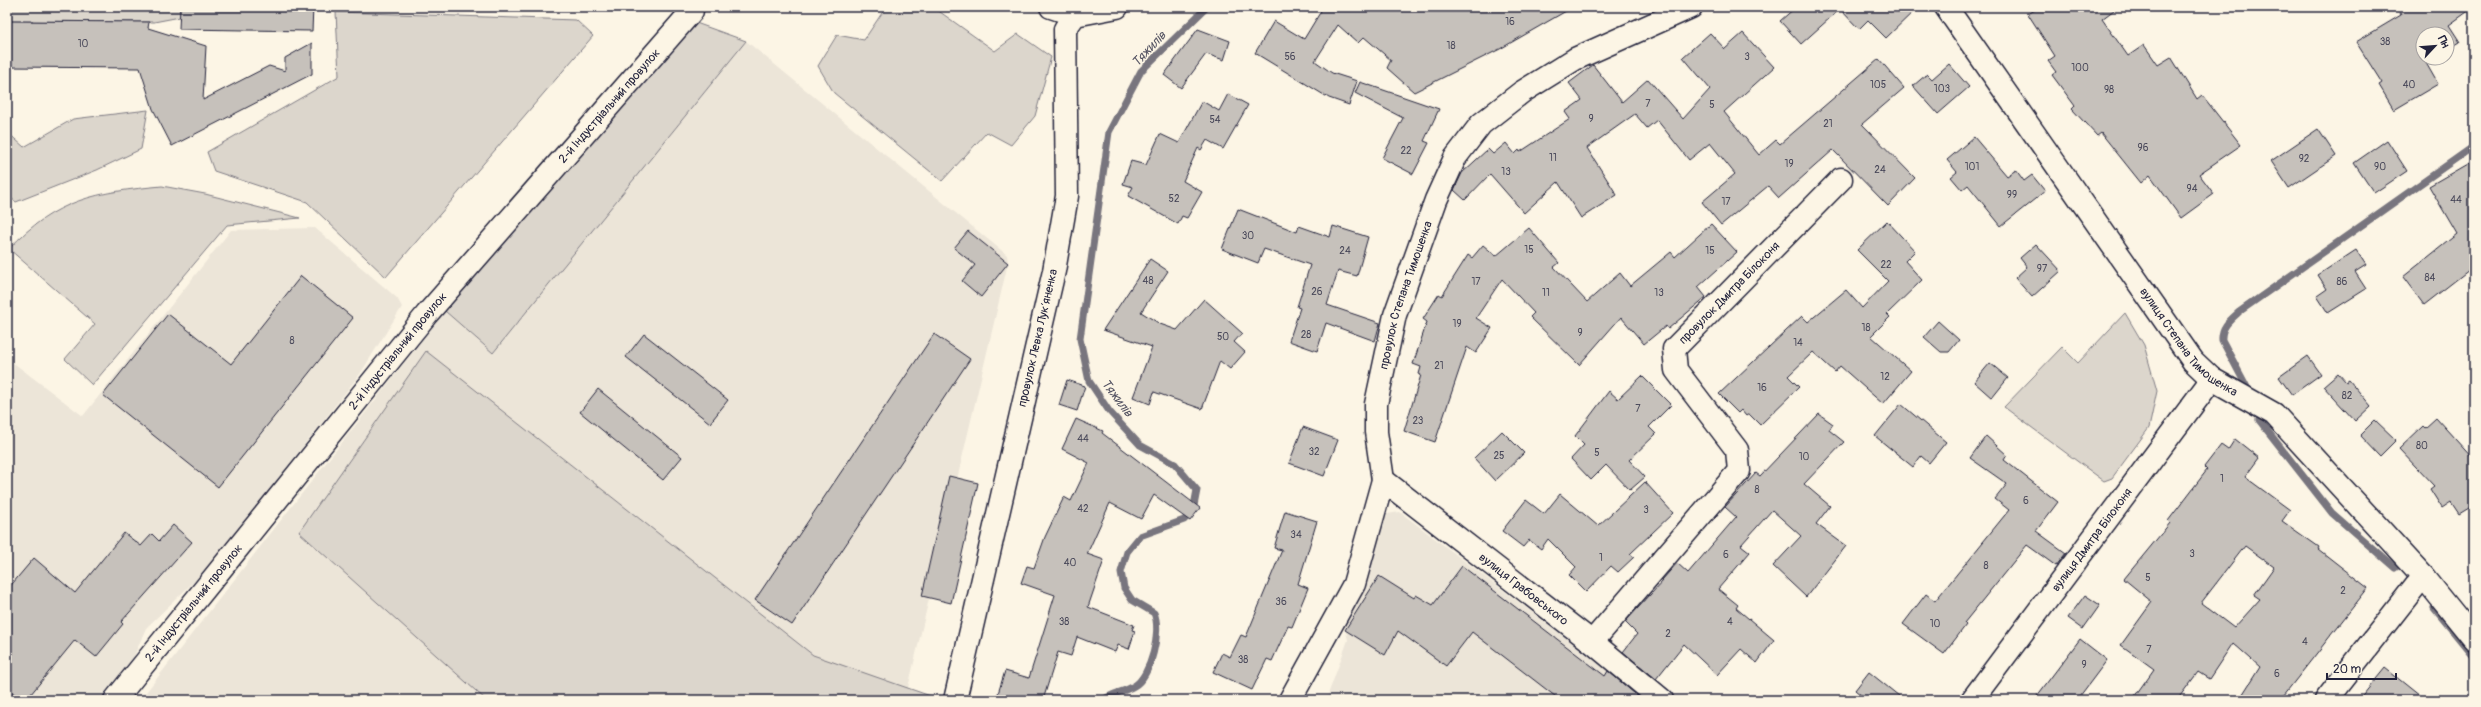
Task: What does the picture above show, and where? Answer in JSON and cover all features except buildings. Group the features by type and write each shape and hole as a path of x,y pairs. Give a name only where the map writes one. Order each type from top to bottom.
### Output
{"street":[{"path":"1051,7 1075,15 1117,7"},
{"name":"провулок Степана Тимошенка","path":"1290,700 1354,584 1383,480 1376,432 1376,404 1395,315 1436,200 1455,158 1481,124 1522,92 1575,59 1691,7"},
{"name":"вулиця Степана Тимошенка","path":"1946,7 2193,361 2212,379 2274,414 2423,576 2474,640"},
{"name":"2-й Індустріальний провулок","path":"115,700 427,314 695,8"},
{"name":"провулок Левка Лукʼяненка","path":"955,700 1058,248 1067,196 1065,29 1075,15"},
{"name":"провулок Дмитра Білоконя","path":"1592,642 1739,471 1737,450 1676,370 1674,349 1841,179"},
{"name":"вулиця Дмитра Білоконя","path":"1972,700 2212,379"},
{"name":"вулиця Грабовського","path":"1383,480 1592,642 1662,700"},
{"path":"2326,700 2423,576"}],"shaded area":[{"path":"7,7 180,7 180,17 154,22 7,21"},
{"path":"886,7 933,7 995,51 1018,34 1051,57 1035,116 1011,145 987,132 942,181 834,93 818,66 837,35 864,40"},
{"path":"336,12 576,20 593,36 386,277 307,202 214,171 207,152 339,76"},
{"path":"696,23 746,41 493,353 445,311"},
{"path":"746,41 1007,255 1008,263 908,688 903,700 140,700 445,311 493,353"},
{"path":"148,110 141,149 97,170 16,202 7,195 7,132 24,147 73,119"},
{"path":"162,186 205,194 300,218 227,225 92,385 65,359 95,324 9,249 26,232 43,219 78,201 117,191"},
{"path":"315,228 397,298 402,307 360,374 207,569 146,628 127,673 102,700 7,700 7,358 83,416 231,230"},
{"path":"2125,313 2144,345 2157,391 2149,428 2112,478 2104,481 2004,407 2062,347 2078,363"},
{"path":"426,351 813,655 942,700 486,700 299,532"},
{"path":"1400,512 1600,664 1644,700 1326,700 1348,640 1342,617 1387,514"}],"waterway":[{"name":"Тяжилів","path":"1103,700 1134,686 1140,681 1150,663 1156,641 1157,631 1154,613 1132,600 1124,588 1121,572 1127,552 1140,536 1184,520 1193,511 1197,490 1175,464 1140,445 1109,411 1089,381 1080,339 1109,132 1141,71 1207,7"},
{"path":"2250,393 2222,340 2223,331 2229,321 2239,312 2474,146"},
{"path":"2259,420 2332,513 2395,568"},
{"path":"2434,608 2474,657"}]}
